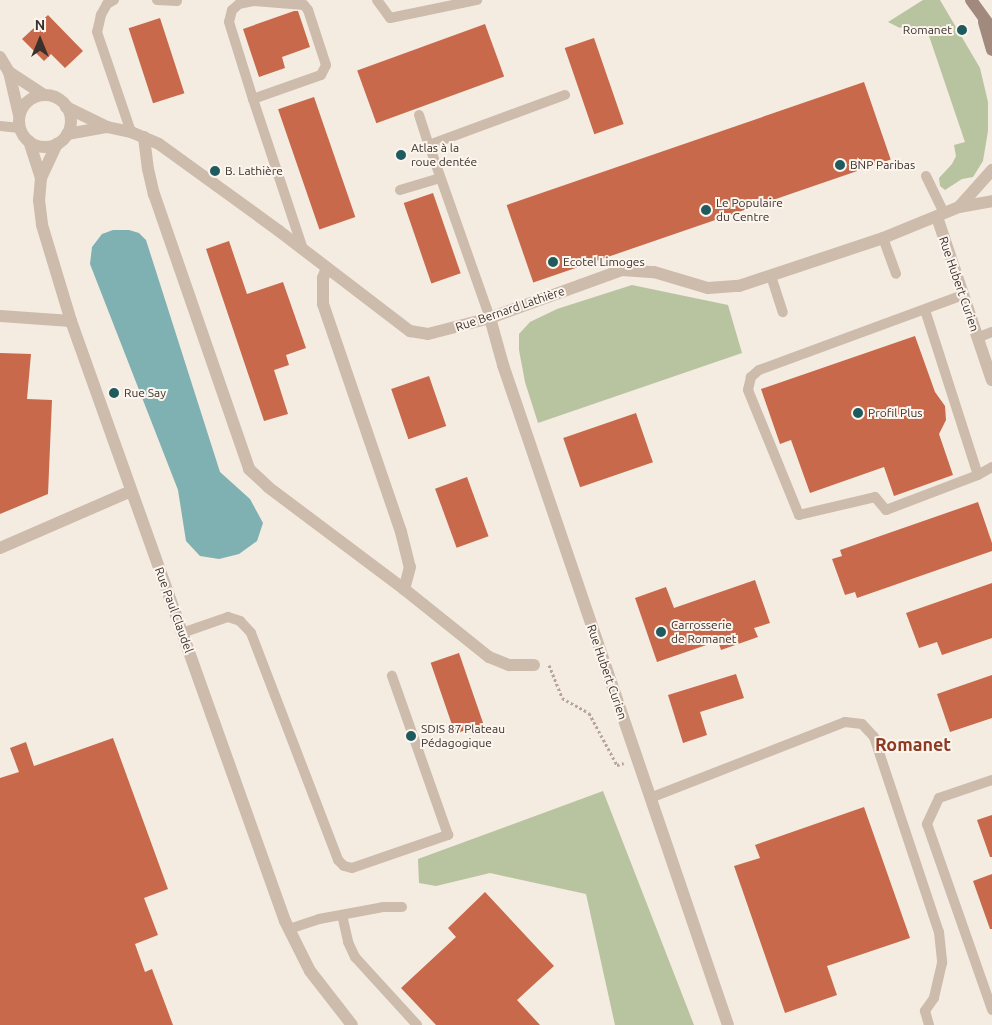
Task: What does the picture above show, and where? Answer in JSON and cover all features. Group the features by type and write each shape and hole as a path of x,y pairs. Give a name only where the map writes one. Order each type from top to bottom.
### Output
{"main road":[{"path":"971,0 992,29"},
{"path":"983,18 992,50"}],"street":[{"path":"0,57 9,72 20,122 29,142 43,146 57,143 67,134 70,125 66,107 57,98 44,95 9,72"},
{"path":"20,122 28,101 44,95"},
{"name":"Rue Bernard Lathière","path":"66,107 107,127 131,132 159,144 303,249 410,331 428,334 440,333 490,318 622,270 654,272 708,288 739,286 883,238 959,207 992,201"},
{"name":"Rue Bernard Lathière","path":"67,134 107,127"},
{"path":"144,137 148,169 154,194 249,469 268,487 404,589 489,657 508,665 534,666"},
{"name":"Rue Paul Claudel","path":"29,142 41,178"},
{"name":"Rue Paul Claudel","path":"57,143 41,178 39,200 42,225 71,320 289,929 310,971 352,1025"},
{"name":"Rue Bernard Lathière","path":"959,207 992,170"},
{"name":"Rue Hubert Curien","path":"940,215 962,295 992,380"},
{"path":"327,268 323,278 322,304 400,532 410,567 404,589"},
{"path":"0,316 71,320"},
{"name":"Rue Hubert Curien","path":"490,318 502,365 728,1025"},
{"path":"0,548 131,491"}],"lane":[{"path":"114,0 107,4 101,15 98,32 131,132"},
{"path":"157,0 177,1"},
{"path":"377,0 390,18 477,0"},
{"path":"254,98 321,74 326,64 308,10 304,5 254,2 239,4 232,10 228,22 303,249"},
{"path":"429,144 565,96"},
{"path":"419,115 490,318"},
{"path":"0,126 20,122"},
{"path":"926,176 940,215"},
{"path":"400,190 440,178"},
{"path":"883,238 896,274"},
{"path":"771,276 783,312"},
{"path":"962,295 759,370 751,377 748,390 799,515 875,497 886,510 978,475 992,467"},
{"path":"925,310 978,475"},
{"path":"977,338 992,332"},
{"path":"182,632 228,617 240,621 251,633 338,860 344,866 352,868 448,835 392,676"},
{"path":"650,798 845,722 862,724 874,737 939,932 942,963 934,998 925,1011 929,1025"},
{"path":"992,780 939,798 928,824 992,1010"},
{"path":"289,929 342,915 383,907 402,907"},
{"path":"342,915 348,942 356,957 417,1025"}],"path":[{"path":"549,665 562,698 589,713 617,765 637,759"}],"green space":[{"path":"923,0 940,0 980,68 988,102 988,131 983,161 973,177 962,179 945,190 940,186 939,178 952,164 956,156 954,145 965,142 927,30 913,34 909,24 900,28 888,22"},
{"path":"632,285 728,305 742,353 538,423 525,382 519,350 519,334 530,322 557,309"},
{"path":"603,791 694,1025 615,1025 586,894 490,873 436,886 419,883 418,859"}],"water":[{"path":"113,230 129,230 139,233 146,240 220,472 250,499 263,523 257,541 239,554 219,559 200,556 186,541 178,490 90,264 92,247 102,234"}],"building":[{"path":"298,11 310,47 282,57 285,68 259,77 243,29"},
{"path":"48,15 83,51 65,68 51,54 44,61 22,39"},
{"path":"160,18 184,93 153,103 129,28"},
{"path":"485,24 504,77 376,123 357,71"},
{"path":"594,38 624,124 594,134 565,48"},
{"path":"864,82 891,160 533,283 507,205"},
{"path":"314,97 355,217 319,229 278,109"},
{"path":"433,193 461,273 431,283 404,203"},
{"path":"229,241 247,294 283,282 306,348 286,355 289,365 274,370 288,414 264,421 206,249"},
{"name":"Profil Plus","path":"915,336 935,392 945,406 946,420 939,434 953,475 894,496 884,467 810,493 791,440 780,444 761,389"},
{"path":"0,353 31,354 27,399 52,400 48,494 0,514"},
{"path":"429,376 446,426 408,439 391,389"},
{"path":"636,413 653,462 580,487 563,438"},
{"path":"467,477 489,536 457,548 435,489"},
{"path":"978,502 992,543 992,551 857,598 855,592 845,595 832,559 842,556 840,550"},
{"path":"755,580 770,623 754,628 758,637 721,650 718,641 657,662 635,598 666,587 674,608"},
{"path":"992,583 992,638 942,655 937,642 919,648 906,613"},
{"path":"459,653 483,724 455,734 431,663"},
{"path":"736,674 744,698 700,712 707,735 683,743 668,695"},
{"path":"992,675 992,718 950,732 937,694"},
{"path":"113,738 168,889 144,898 158,935 135,944 145,972 152,969 173,1025 0,1025 0,778 19,772 10,748 26,742 34,766"},
{"path":"864,807 910,938 827,966 837,995 785,1013 734,866 760,858 755,845"},
{"path":"992,815 992,857 990,857 977,820"},
{"path":"992,874 992,929 990,929 973,881"},
{"path":"485,892 554,966 517,1000 540,1025 436,1025 401,988 456,937 448,928"}],"place":[{"name":"Romanet","path":"962,30"},
{"name":"Atlas à la roue dentée","path":"401,155"},
{"name":"BNP Paribas","path":"840,165"},
{"name":"B. Lathière","path":"215,171"},
{"name":"Le Populaire du Centre","path":"706,210"},
{"name":"Ecotel Limoges","path":"553,262"},
{"name":"Rue Say","path":"114,393"},
{"name":"Profil Plus","path":"858,413"},
{"name":"Carrosserie de Romanet","path":"661,632"},
{"name":"SDIS 87 Plateau Pédagogique","path":"411,736"}],"district":[{"name":"Romanet","path":"913,744"}]}
